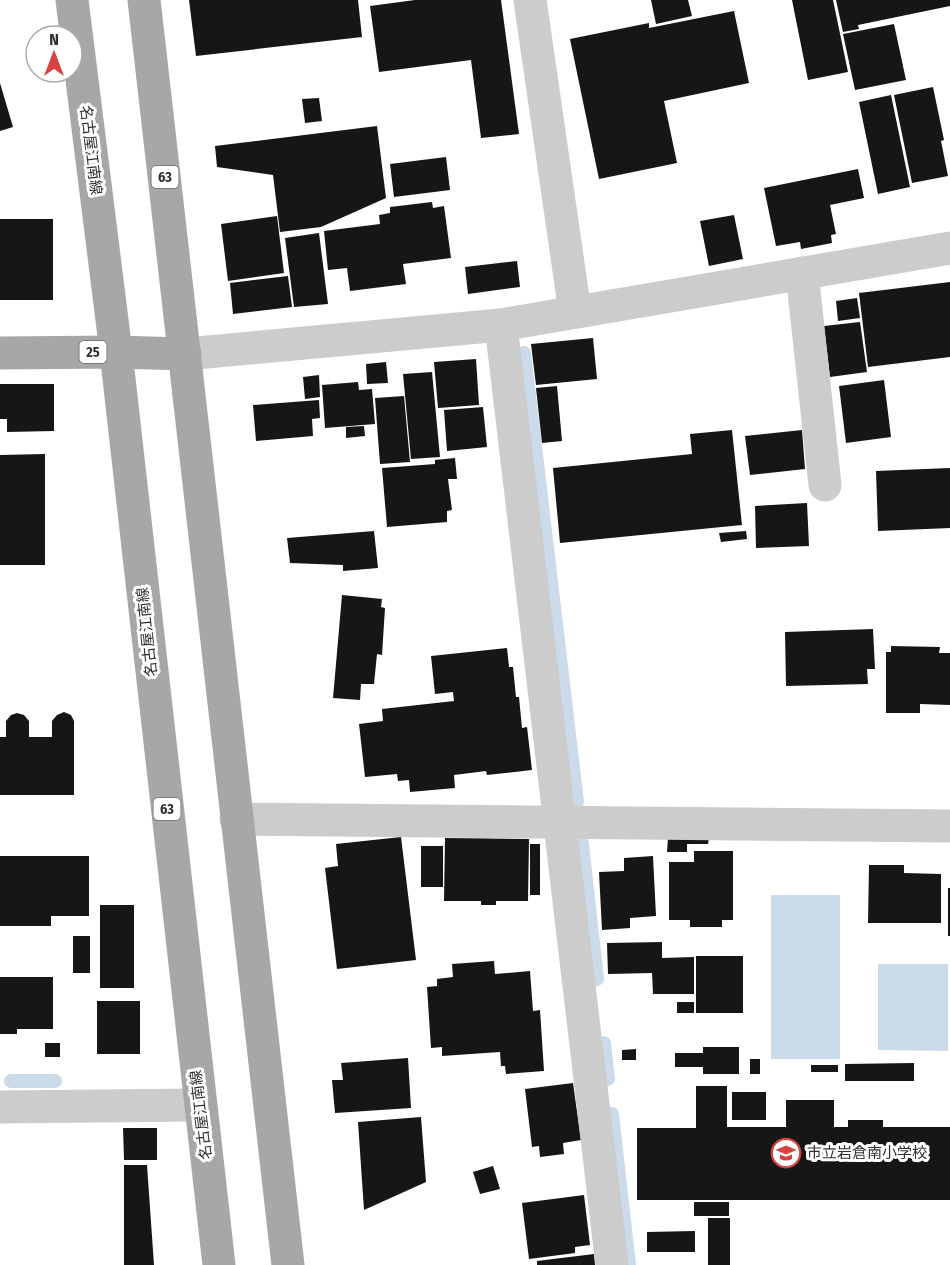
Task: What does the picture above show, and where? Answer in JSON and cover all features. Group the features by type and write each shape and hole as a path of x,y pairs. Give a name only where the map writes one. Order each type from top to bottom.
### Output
{"main road":[{"name":"名古屋江南線","path":"72,0 116,352 219,1265"},
{"name":"63","path":"144,0 288,1265"},
{"name":"25","path":"0,353 185,354"}],"street":[{"path":"530,0 575,312"},
{"path":"185,354 501,325 950,248"},
{"path":"802,273 825,485"},
{"path":"501,325 612,1265"},
{"path":"236,819 950,826"},
{"path":"0,1107 200,1105"}],"water":[{"path":"771,895 840,895 840,1059 771,1059"},
{"path":"878,964 948,964 948,1051 878,1050"}],"building":[{"path":"189,0 358,0 362,37 196,56"},
{"path":"415,0 501,0 519,134 481,138 471,60 379,72 370,6"},
{"path":"651,0 688,0 692,16 656,24"},
{"path":"792,0 833,0 848,72 808,80"},
{"path":"836,0 950,0 950,6 858,25 859,29 843,32"},
{"path":"734,11 749,83 664,101 677,163 599,179 570,39 649,23 649,28"},
{"path":"894,24 906,80 855,90 843,34"},
{"path":"0,83 13,127 0,131"},
{"path":"933,87 944,140 941,141 948,176 912,183 894,95"},
{"path":"891,95 910,187 878,194 859,102"},
{"path":"319,98 322,121 305,123 302,99"},
{"path":"377,126 386,198 321,227 280,232 273,175 217,167 215,146"},
{"path":"446,157 450,190 394,197 390,164"},
{"path":"858,169 864,198 830,205 836,234 831,235 832,243 801,249 800,242 776,246 764,188"},
{"path":"432,202 433,208 444,206 451,258 403,264 406,284 350,291 347,268 328,270 324,231 380,224 379,215 390,213 390,207"},
{"path":"734,215 743,259 709,266 700,221"},
{"path":"277,216 284,273 228,281 221,224"},
{"path":"0,219 53,219 53,300 0,300"},
{"path":"319,233 328,304 294,307 285,238"},
{"path":"517,261 520,287 468,294 465,267"},
{"path":"288,276 292,307 233,314 230,283"},
{"path":"950,282 950,357 868,367 859,293"},
{"path":"857,298 860,318 838,321 836,301"},
{"path":"860,322 867,372 830,377 824,326"},
{"path":"593,338 597,379 536,385 531,344"},
{"path":"476,359 479,405 438,408 434,362"},
{"path":"386,362 388,383 367,384 366,364"},
{"path":"432,372 440,457 411,459 403,374"},
{"path":"319,375 320,397 305,399 303,377"},
{"path":"884,380 891,437 846,443 839,386"},
{"path":"358,382 359,390 372,389 375,424 325,428 322,385"},
{"path":"0,384 54,384 54,431 7,432 7,419 0,419"},
{"path":"557,386 562,441 542,443 536,388"},
{"path":"404,396 410,462 380,464 375,398"},
{"path":"319,400 320,418 312,419 313,436 256,441 253,405"},
{"path":"483,407 487,447 447,451 444,410"},
{"path":"364,426 365,436 346,438 346,427"},
{"path":"732,430 742,525 560,543 553,468 692,454 690,434"},
{"path":"802,430 805,469 750,475 745,436"},
{"path":"45,454 45,565 0,565 0,455"},
{"path":"455,458 457,479 448,479 452,510 447,511 447,522 387,527 382,468 435,464 435,460"},
{"path":"950,468 950,528 878,531 876,471"},
{"path":"807,503 809,546 756,548 755,506"},
{"path":"374,531 378,568 343,571 343,565 290,563 287,538"},
{"path":"746,531 747,539 721,542 719,533"},
{"path":"342,595 382,599 381,607 385,608 382,655 377,654 374,684 361,684 360,700 333,698"},
{"path":"873,629 875,669 867,669 868,684 786,686 785,632"},
{"path":"891,646 940,647 939,653 950,653 950,705 920,704 920,713 886,713 886,652 891,652"},
{"path":"507,648 509,667 513,667 516,697 519,697 522,728 527,727 532,770 487,775 486,771 454,775 455,788 410,792 409,780 398,781 397,774 365,777 359,724 383,721 382,709 454,701 453,692 435,694 431,656"},
{"path":"64,712 71,715 74,721 74,795 0,795 0,737 6,737 6,721 11,715 17,713 24,715 29,721 29,737 52,737 52,721"},
{"path":"401,837 416,960 337,969 325,868 338,866 336,844"},
{"path":"445,838 529,839 528,901 496,901 496,905 481,905 481,901 444,901"},
{"path":"668,838 709,838 708,844 687,844 687,852 667,852"},
{"path":"530,844 540,844 540,895 530,895"},
{"path":"421,846 443,846 443,887 421,887"},
{"path":"694,851 733,851 733,920 722,920 722,927 690,927 690,920 669,920 669,862 694,862"},
{"path":"0,856 89,856 89,916 51,916 51,926 0,926"},
{"path":"653,856 656,916 630,918 630,928 602,930 599,872 624,871 624,858"},
{"path":"869,865 904,865 904,873 941,874 941,923 868,923"},
{"path":"948,888 950,888 950,936 948,936"},
{"path":"100,905 134,905 134,988 100,988"},
{"path":"73,936 90,936 90,973 73,973"},
{"path":"662,942 662,958 694,957 694,994 653,994 652,973 608,974 607,943"},
{"path":"696,956 743,956 743,1013 696,1013"},
{"path":"494,961 495,974 530,971 533,1011 540,1010 544,1071 506,1074 505,1066 501,1066 500,1052 442,1056 442,1047 431,1048 427,987 437,986 437,979 453,977 452,964"},
{"path":"0,977 53,977 53,1029 17,1029 17,1034 0,1034"},
{"path":"97,1001 140,1001 140,1054 97,1054"},
{"path":"677,1002 694,1002 694,1013 677,1013"},
{"path":"45,1043 60,1043 60,1057 45,1057"},
{"path":"703,1047 739,1047 739,1074 703,1074 703,1067 675,1067 675,1053 703,1053"},
{"path":"636,1049 636,1060 622,1060 622,1050"},
{"path":"408,1058 411,1108 335,1113 332,1080 343,1080 341,1063"},
{"path":"750,1059 760,1059 760,1074 750,1074"},
{"path":"914,1063 914,1081 845,1081 845,1064"},
{"path":"811,1065 838,1065 838,1072 811,1072"},
{"path":"573,1083 581,1140 563,1143 564,1154 540,1157 539,1146 532,1147 525,1089"},
{"path":"696,1086 727,1086 727,1127 786,1127 786,1100 834,1100 834,1127 848,1127 848,1120 883,1120 883,1127 950,1127 950,1200 637,1200 637,1128 696,1128"},
{"path":"732,1092 766,1092 766,1120 732,1120"},
{"path":"421,1117 426,1182 364,1210 358,1122"},
{"path":"123,1128 157,1128 157,1160 124,1160"},
{"path":"124,1165 147,1165 154,1265 124,1265"},
{"path":"493,1166 500,1189 480,1194 473,1172"},
{"path":"584,1195 590,1245 575,1247 575,1253 529,1259 522,1203"},
{"path":"694,1202 729,1202 729,1216 694,1216"},
{"path":"708,1218 730,1218 730,1265 708,1265"},
{"path":"695,1231 695,1252 647,1252 647,1232"},
{"path":"594,1254 595,1265 537,1265 537,1261"}],"waterway":[{"path":"524,353 577,802"},
{"path":"582,844 597,979"},
{"path":"604,1043 608,1079"},
{"path":"11,1081 55,1081"},
{"path":"612,1114 629,1265"}],"place":[{"name":"市立岩倉南小学校","path":"786,1153"}]}
